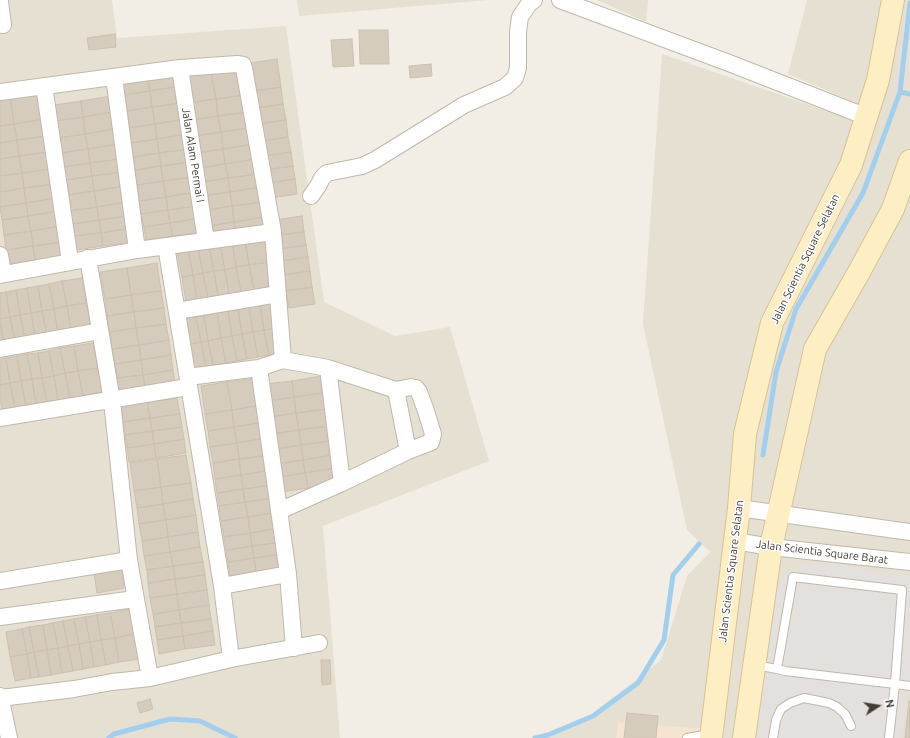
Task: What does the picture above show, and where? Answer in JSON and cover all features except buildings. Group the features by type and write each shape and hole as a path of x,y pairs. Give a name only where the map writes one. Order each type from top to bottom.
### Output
{"street":[{"path":"311,196 322,178 327,173 362,166 375,160 464,105 504,87 515,78 518,68 518,32 520,17 529,4 534,0"},
{"path":"560,0 729,63 867,118"},
{"name":"Jalan Scientia Square Selatan","path":"712,736 735,541 745,434 772,323 851,165 878,80 893,0"},
{"path":"0,2 3,25"},
{"path":"0,92 180,68 237,64 243,65 273,232 283,360"},
{"name":"Jalan Alam Permai I","path":"180,68 206,241"},
{"path":"114,77 137,250"},
{"path":"44,86 70,262"},
{"path":"744,738 771,547 815,349 893,209 910,161"},
{"path":"0,255 1,274 137,250 273,232"},
{"path":"166,246 222,586 232,659"},
{"path":"88,258 112,401 129,560 150,678"},
{"path":"177,311 278,294"},
{"path":"0,349 100,331"},
{"path":"0,418 112,401 188,382 259,368 283,360 328,368 396,390 412,386 416,388 419,392 433,434 431,442 408,451 279,511"},
{"path":"259,368 288,574 294,648"},
{"path":"328,368 342,483"},
{"path":"396,390 408,451"},
{"path":"738,508 910,532"},
{"name":"Jalan Scientia Square Barat","path":"735,541 771,547 910,562"},
{"path":"0,581 129,560"},
{"path":"222,586 288,574"},
{"path":"0,617 135,599"},
{"path":"9,738 0,697 74,689 112,682 150,678 232,659 319,643"}],"lane":[{"path":"777,669 793,577 902,590 895,684 889,738"},
{"path":"754,664 777,669 910,686"},
{"path":"773,738 776,720 781,708 804,698 822,701 837,707 845,714 851,726"},
{"path":"687,738 712,736"}],"shaded area":[{"path":"0,0 112,0 117,38 286,26 324,302 395,336 450,327 489,461 323,526 340,738 0,738"},
{"path":"297,0 489,0 299,16"},
{"path":"597,0 648,0 646,22"},
{"path":"807,0 910,0 910,738 547,738 578,725 661,660 687,576 710,552 687,530 643,324 662,54 841,116 854,102 788,74"},
{"path":"811,562 910,577 910,695 906,695 901,738 757,738 774,593 784,574"},
{"path":"618,722 705,729 704,738 616,738"}],"waterway":[{"path":"763,455 776,372 796,309 863,193 900,92 910,3"},
{"path":"900,92 910,94"},
{"path":"535,738 548,735 593,716 638,683 664,640 673,575 699,544"},
{"path":"109,738 114,734 170,719 200,721 235,738"}]}
